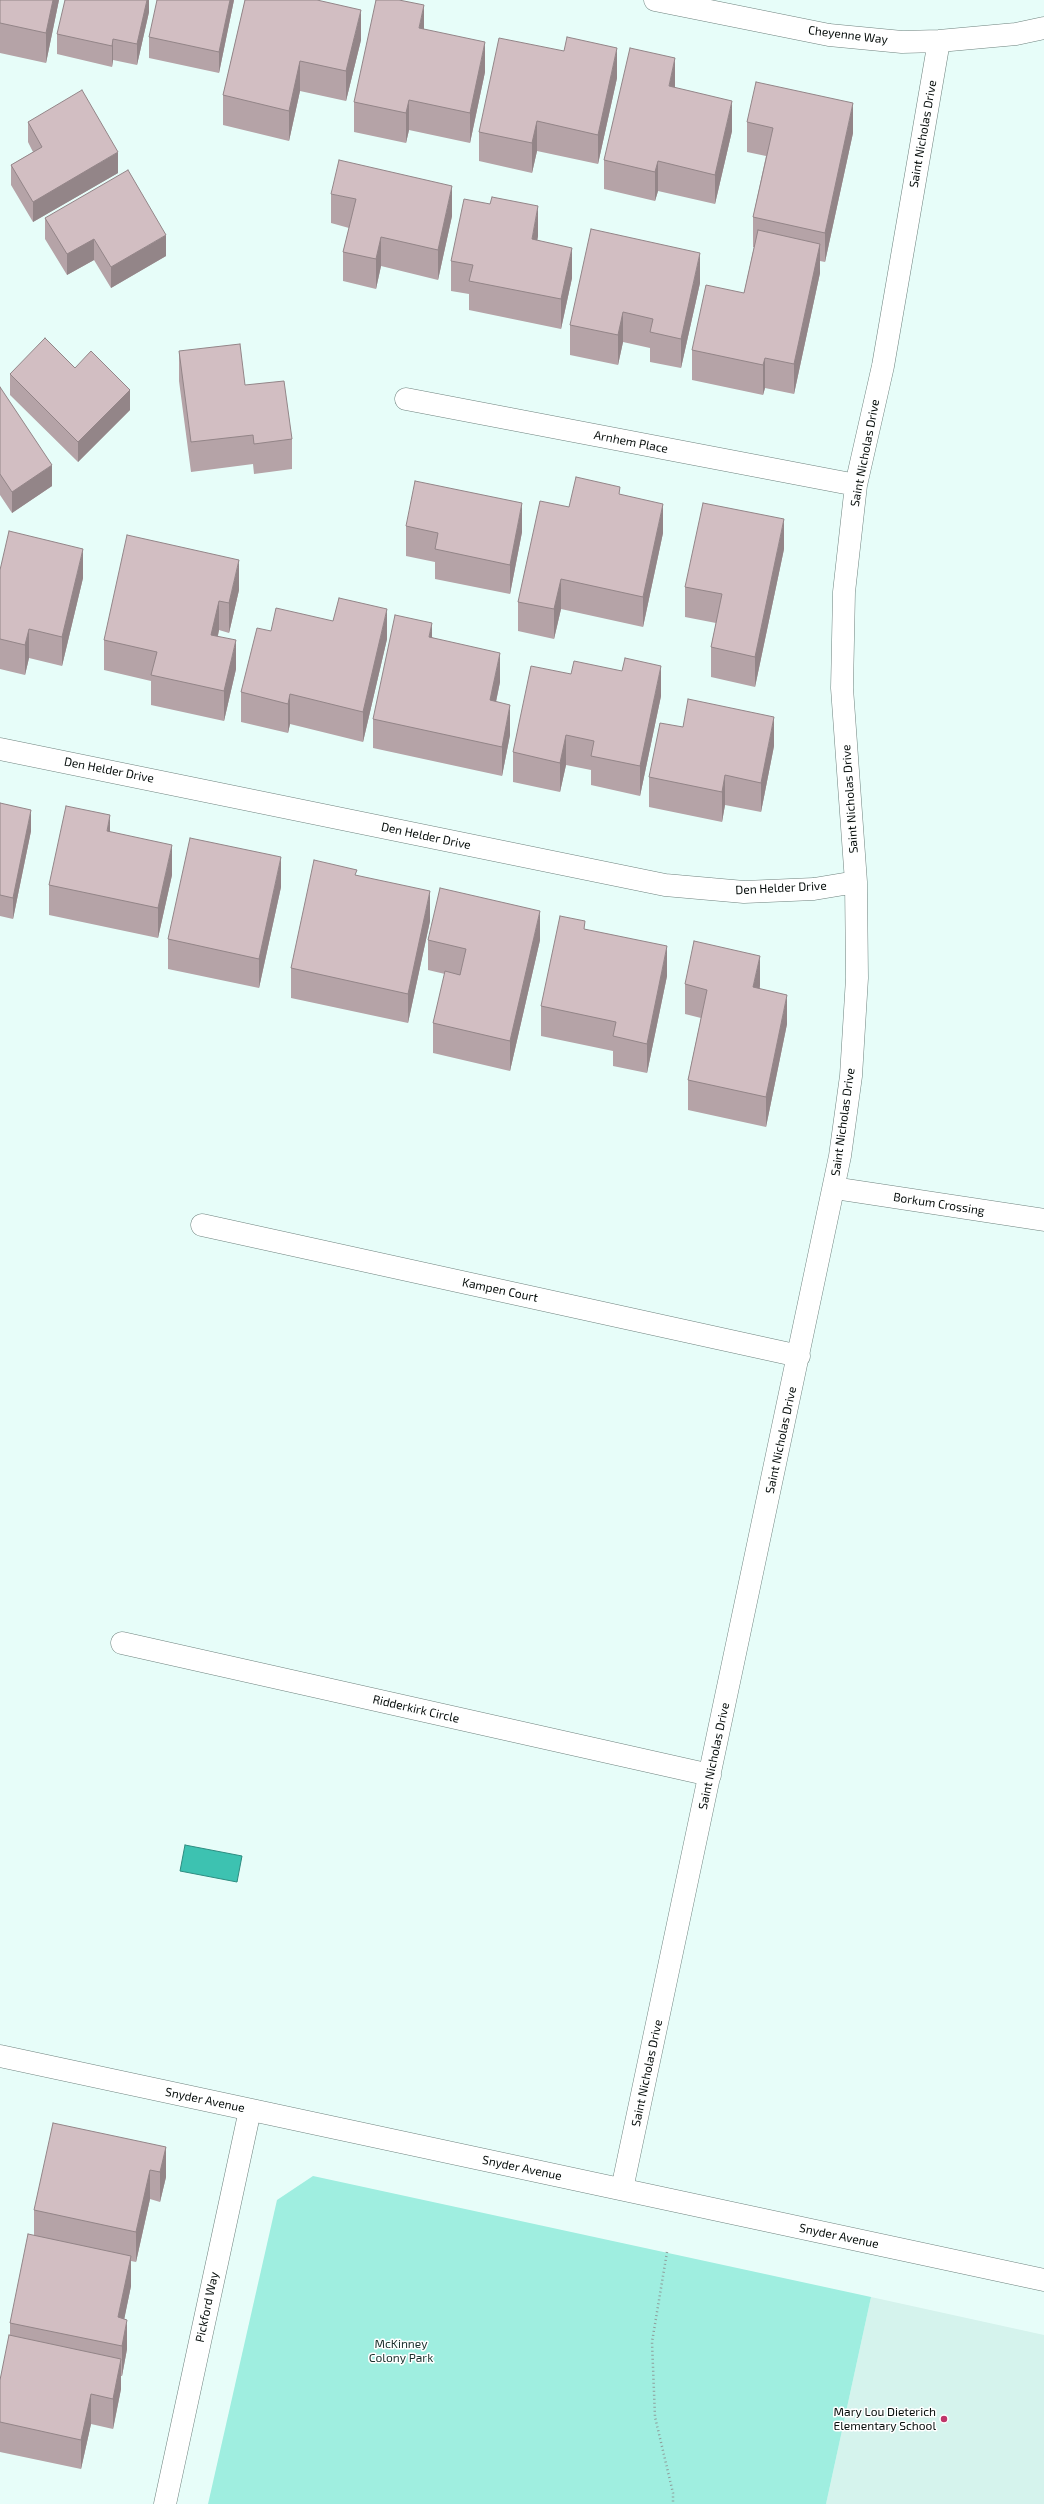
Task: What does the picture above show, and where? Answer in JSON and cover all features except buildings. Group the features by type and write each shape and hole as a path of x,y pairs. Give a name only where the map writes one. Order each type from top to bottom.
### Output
{"street":[{"name":"Cheyenne Way","path":"655,0 829,35 902,42 939,41 1016,34 1044,28"},
{"name":"Saint Nicholas Drive","path":"622,2189 834,1188 850,1076 857,978 856,882 842,688 844,592 856,485 883,366 939,41"},
{"name":"Arnhem Place","path":"406,399 856,485"},
{"name":"Den Helder Drive","path":"0,749 665,885 744,892 814,889 856,882"},
{"name":"Borkum Crossing","path":"834,1188 1044,1220"},
{"name":"Kampen Court","path":"202,1224 799,1356"},
{"name":"Ridderkirk Circle","path":"122,1643 710,1775"},
{"name":"Snyder Avenue","path":"0,2056 1044,2280"},
{"name":"Pickford Way","path":"164,2504 250,2110"}],"path":[{"path":"667,2252 652,2342 655,2417 672,2493 673,2504"}],"shaded area":[{"path":"185,1845 242,1856 237,1882 180,1871"},
{"name":"Mary Lou Dieterich Elementary School","path":"871,2297 1044,2335 1044,2504 826,2504"}],"green space":[{"name":"McKinney Colony Park","path":"313,2176 871,2297 826,2504 208,2504 277,2200"}],"place":[{"name":"Mary Lou Dieterich Elementary School","path":"944,2419"}]}
